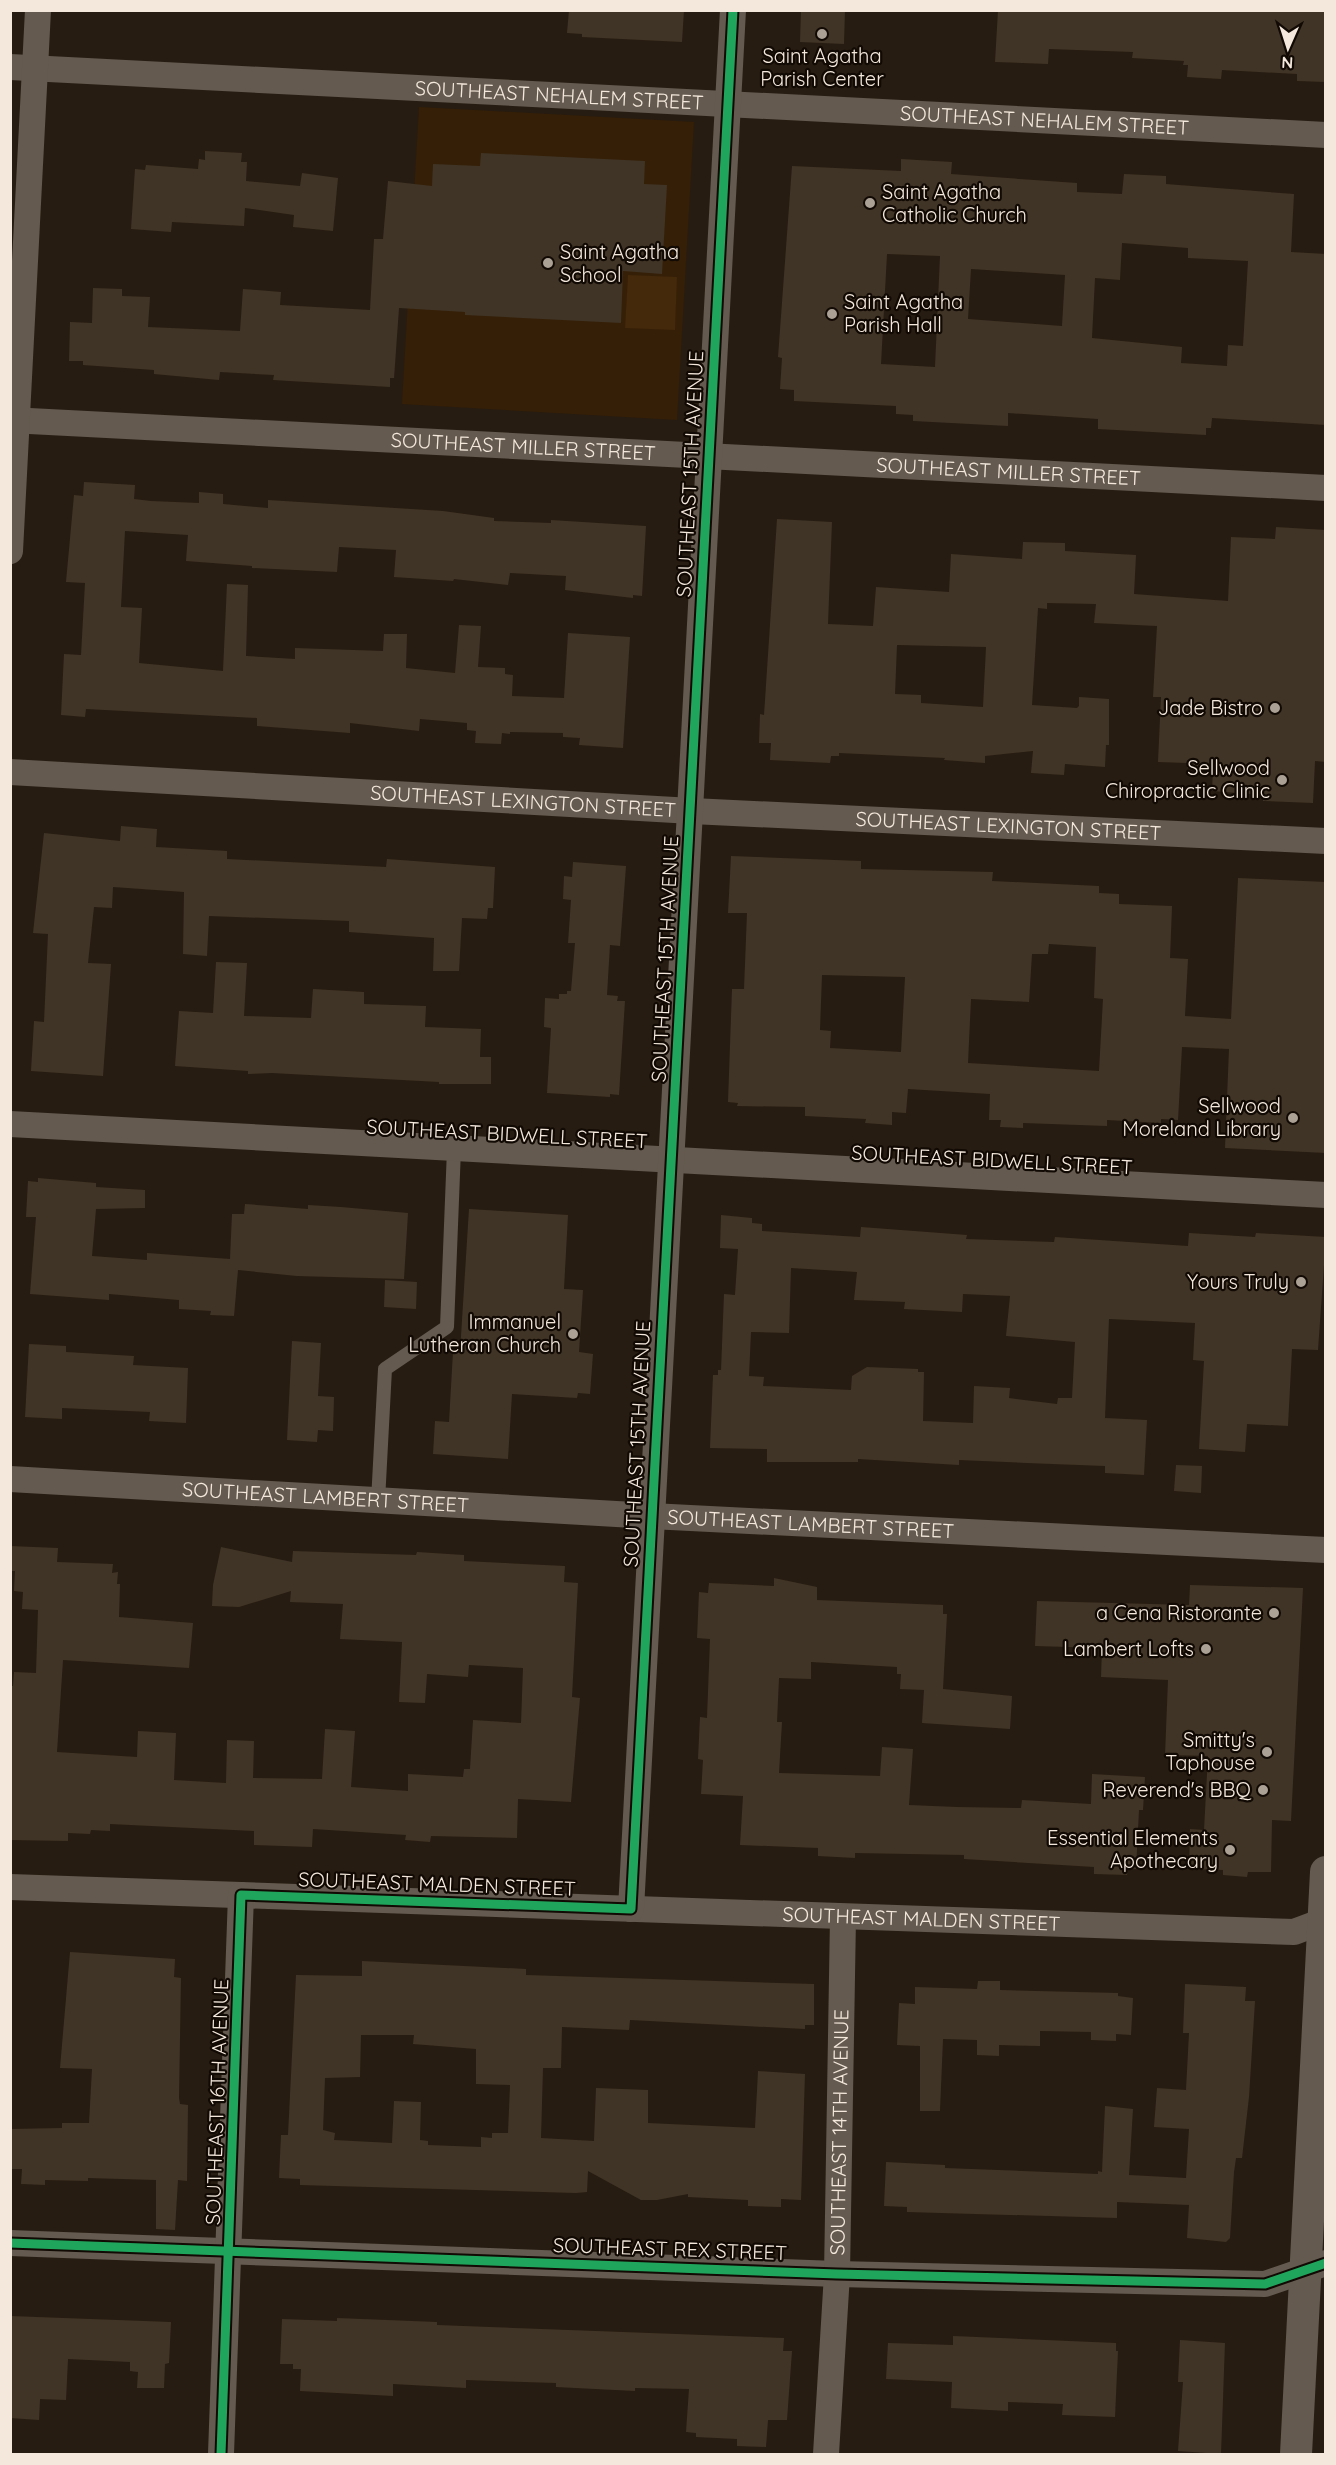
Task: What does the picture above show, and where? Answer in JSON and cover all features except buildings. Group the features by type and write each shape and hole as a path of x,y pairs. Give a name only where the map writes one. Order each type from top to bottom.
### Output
{"street":[{"path":"10,551 23,68 39,10"},
{"name":"SOUTHEAST 15TH AVENUE","path":"631,1909 651,1516 692,812 733,10"},
{"name":"SOUTHEAST NEHALEM STREET","path":"23,68 1326,135"},
{"name":"SOUTHEAST MILLER STREET","path":"14,420 1326,488"},
{"name":"SOUTHEAST LEXINGTON STREET","path":"10,772 692,812 1326,841"},
{"name":"SOUTHEAST BIDWELL STREET","path":"10,1124 671,1162 1326,1196"},
{"name":"SOUTHEAST LAMBERT STREET","path":"10,1479 651,1516 1326,1550"},
{"path":"1296,2454 1316,2266 1326,1872"},
{"name":"SOUTHEAST MALDEN STREET","path":"10,1887 1294,1932 1324,1921"},
{"name":"SOUTHEAST 16TH AVENUE","path":"221,2454 242,1895"},
{"name":"SOUTHEAST 14TH AVENUE","path":"826,2454 837,2274 843,1917"},
{"name":"SOUTHEAST REX STREET","path":"10,2243 837,2274 1265,2284 1316,2266"}],"lane":[{"path":"378,1501 385,1369 447,1327 454,1149"}],"shaded area":[{"name":"Saint Agatha School","path":"419,107 694,122 677,420 402,404"},
{"path":"628,275 677,277 675,330 625,328"}],"cycle path":[{"path":"221,2454 241,1895 631,1909 733,10"},
{"path":"10,2243 837,2274 1265,2284 1326,2263"}],"place":[{"name":"Saint Agatha Parish Center","path":"822,34"},
{"name":"Saint Agatha Catholic Church","path":"870,203"},
{"name":"Saint Agatha School","path":"548,263"},
{"name":"Saint Agatha Parish Hall","path":"832,314"},
{"name":"Jade Bistro","path":"1275,708"},
{"name":"Sellwood Chiropractic Clinic","path":"1282,780"},
{"name":"Sellwood Moreland Library","path":"1293,1118"},
{"name":"Yours Truly","path":"1301,1282"},
{"name":"Immanuel Lutheran Church","path":"573,1334"},
{"name":"a Cena Ristorante","path":"1274,1613"},
{"name":"Lambert Lofts","path":"1206,1649"},
{"name":"Smitty's Taphouse","path":"1267,1752"},
{"name":"Reverend's BBQ","path":"1263,1790"},
{"name":"Essential Elements Apothecary","path":"1230,1850"}]}
